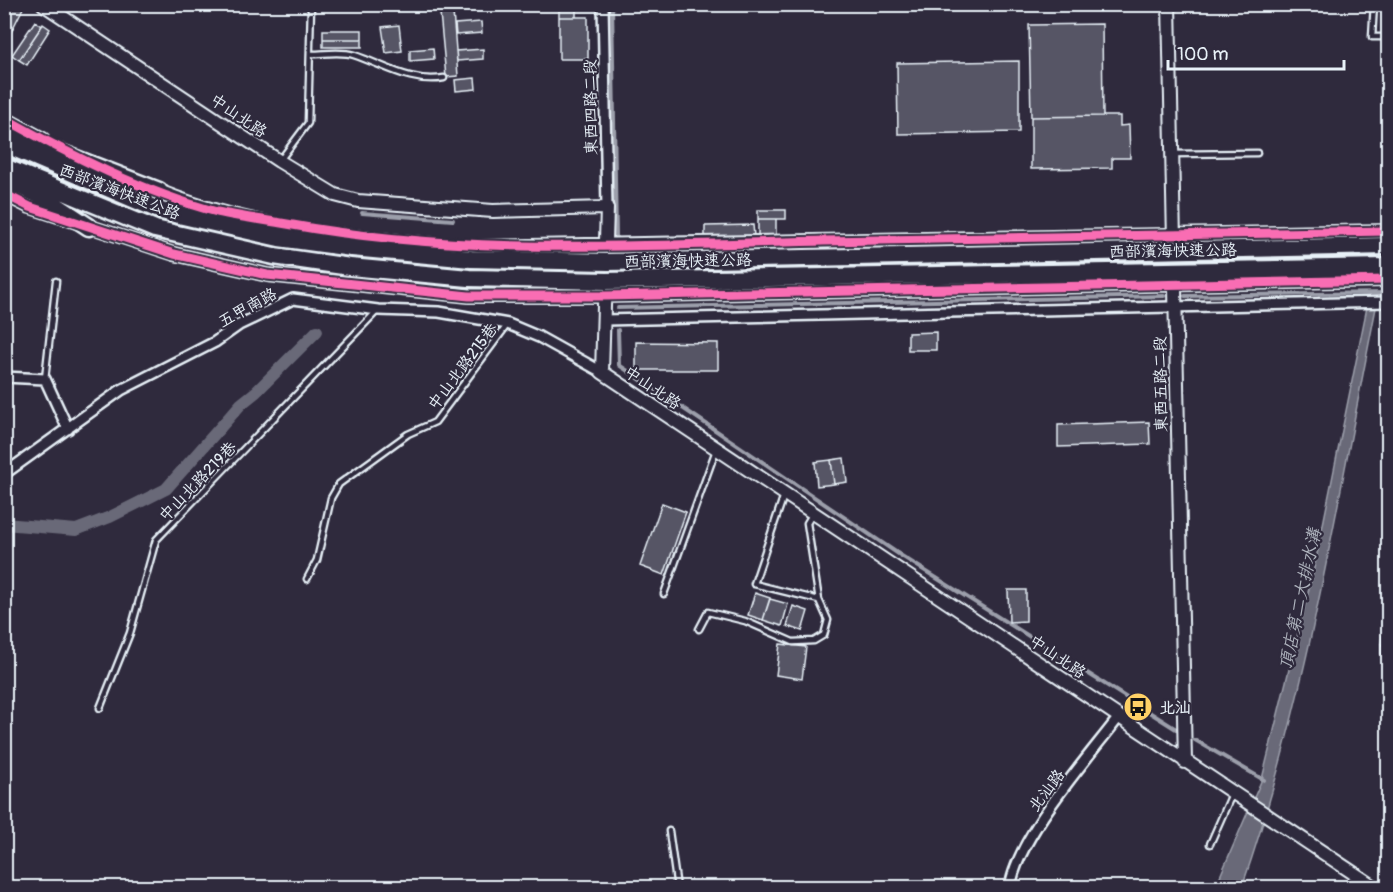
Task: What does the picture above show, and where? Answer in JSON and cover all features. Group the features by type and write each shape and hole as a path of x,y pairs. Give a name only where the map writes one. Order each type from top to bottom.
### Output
{"highway":[{"path":"4,131 159,191"},
{"name":"西部濱海快速公路","path":"4,144 161,211 279,238 352,248 471,259 608,262 1389,246"},
{"name":"西部濱海快速公路","path":"4,167 155,229 274,256 350,267 469,278 606,281 1389,267"},
{"path":"4,179 45,198 89,227"}],"street":[{"name":"中山北路","path":"43,4 279,161 335,195 358,201 493,211 607,208 602,372 1376,888"},
{"name":"東西四路二段","path":"603,4 607,208"},
{"name":"東西五路二段","path":"1169,4 1185,762"},
{"path":"4,117 54,146 159,191 218,212 338,234 396,241 473,247 607,246 1389,231"},
{"path":"4,194 30,207 174,254 267,275 469,296 605,296 1389,280"},
{"name":"五甲南路","path":"4,474 121,390 215,342 238,325 293,299 378,310 439,312 508,324 539,337 602,372"},
{"path":"604,320 1389,302"},
{"path":"4,376 45,379 68,429"},
{"name":"北汕路","path":"1010,888 1012,871 1031,835 1119,717"}],"lane":[{"path":"279,161 308,123 312,54 311,4"},
{"path":"493,7 558,4"},
{"path":"1374,4 1372,37 1389,37"},
{"path":"312,54 352,54 393,72 432,80 444,78"},
{"path":"1172,154 1257,153"},
{"path":"45,379 56,281"},
{"name":"中山北路219巷","path":"99,708 130,633 156,540 378,310"},
{"name":"中山北路215巷","path":"307,579 317,560 330,498 339,484 408,434 435,422 508,324"},
{"path":"664,594 716,450"},
{"path":"784,495 754,584 819,600"},
{"path":"699,629 708,612 745,621 793,642 814,641 824,635 828,620 819,600 807,523 813,513"},
{"path":"1210,844 1232,794"},
{"path":"669,831 677,888"}],"water":[{"path":"1367,307 1376,308 1319,600 1285,745 1242,887 1215,888 1262,779 1315,564"}],"building":[{"path":"6,4 24,6 11,32 4,28"},
{"path":"559,7 576,7 576,17 559,17"},
{"path":"453,12 458,76 446,77 440,13"},
{"path":"559,17 588,17 588,59 559,59"},
{"path":"35,21 42,26 19,60 12,55"},
{"path":"481,22 482,33 456,35 455,24"},
{"path":"43,24 50,29 27,65 19,60"},
{"path":"1102,24 1103,116 1031,117 1029,25"},
{"path":"399,25 402,51 386,53 382,27"},
{"path":"323,30 362,30 362,39 323,39"},
{"path":"323,39 362,39 362,47 323,47"},
{"path":"433,48 434,59 410,61 410,50"},
{"path":"483,49 483,59 457,61 456,51"},
{"path":"1019,61 1019,132 898,134 897,63"},
{"path":"475,78 476,89 456,91 455,80"},
{"path":"1120,116 1120,126 1129,125 1130,158 1112,158 1112,168 1031,169 1031,117"},
{"path":"758,210 786,210 786,219 758,219"},
{"path":"758,219 776,219 776,237 758,237"},
{"path":"753,225 754,236 705,237 705,226"},
{"path":"936,332 936,350 908,350 908,333"},
{"path":"636,342 718,343 718,370 636,370"},
{"path":"1149,422 1150,444 1058,447 1058,425"},
{"path":"844,458 847,482 834,484 831,460"},
{"path":"831,460 834,484 817,486 815,462"},
{"path":"662,503 686,512 664,575 640,566"},
{"path":"1008,590 1026,590 1026,621 1009,622"},
{"path":"755,593 770,598 763,620 748,615"},
{"path":"770,599 788,604 782,626 763,620"},
{"path":"793,606 808,611 802,631 787,626"},
{"path":"1382,635 1388,635 1388,645 1381,645"},
{"path":"780,644 806,647 802,679 776,675"},
{"path":"1381,645 1388,645 1388,655 1381,654"}],"waterway":[{"path":"612,4 616,236"},
{"path":"362,213 453,220"},
{"path":"1185,296 1388,293"},
{"path":"618,308 1164,296"},
{"path":"618,330 619,365 900,555 1176,729"},
{"path":"4,524 76,530 110,517 166,489 241,404 317,331"},
{"path":"1195,740 1264,780"}],"cycle path":[{"path":"4,118 107,171 189,204 243,217 354,234 421,241 487,245 621,246 1388,231"},
{"path":"4,194 30,207 174,254 267,275 469,296 605,296 1388,280"}],"place":[{"name":"北汕","path":"1138,707"}],"water label":[{"name":"頂店第二大排水溝","path":"1300,599"}]}
